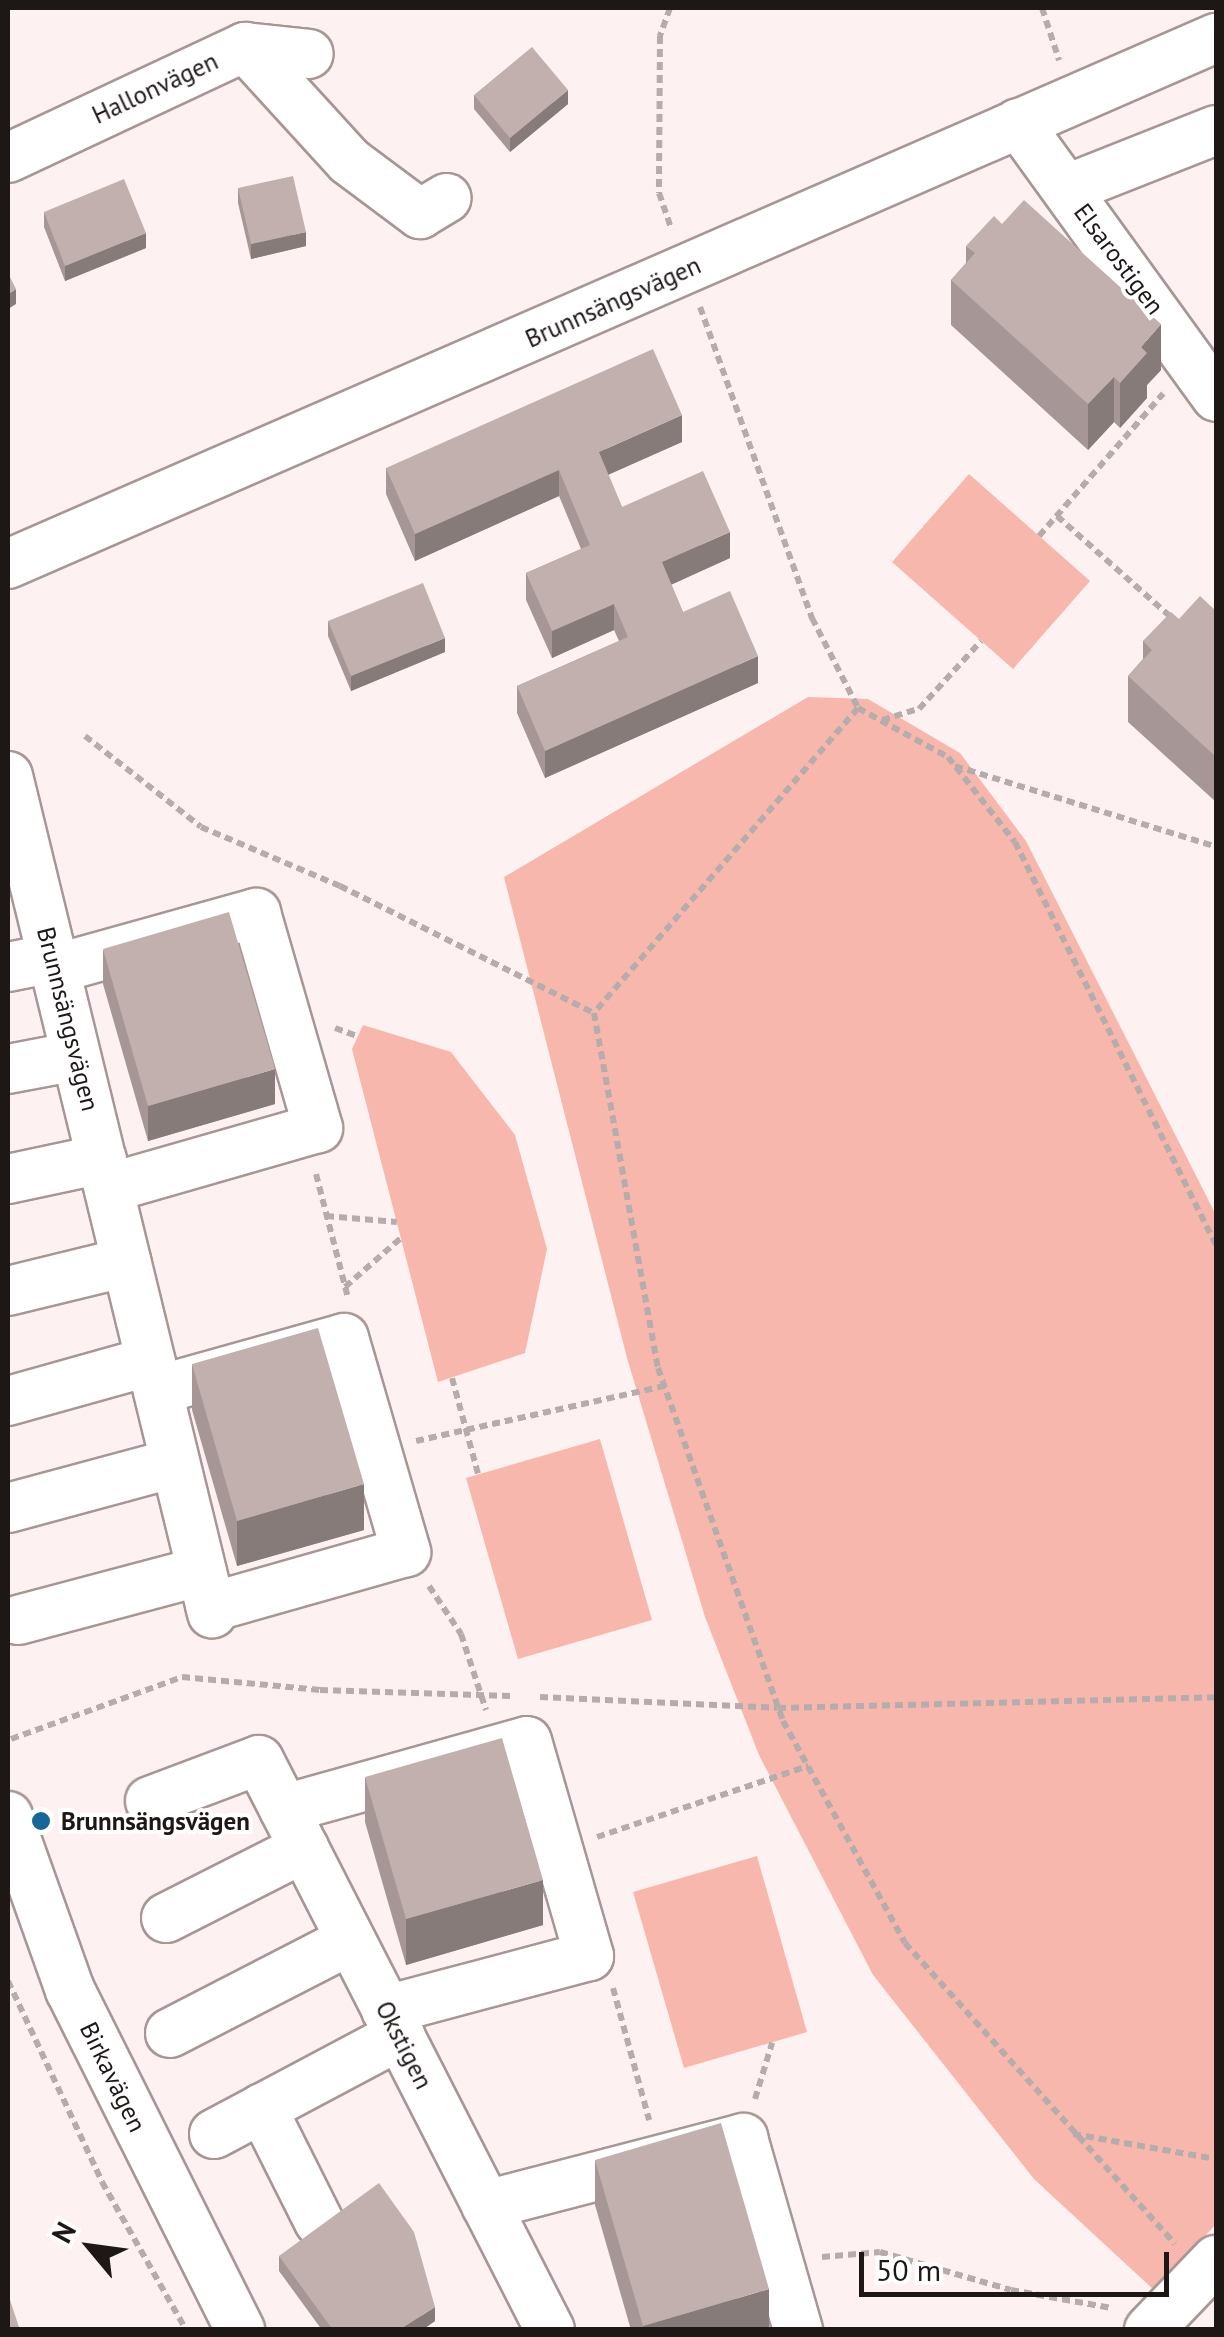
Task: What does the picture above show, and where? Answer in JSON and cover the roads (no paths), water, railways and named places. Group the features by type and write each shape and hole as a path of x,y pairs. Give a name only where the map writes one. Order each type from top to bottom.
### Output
{"street":[{"name":"Brunnsängsvägen","path":"8,564 1216,38"},
{"name":"Hallonvägen","path":"8,158 245,47 309,54"},
{"path":"245,47 349,161 420,214 448,198"},
{"name":"Elsarostigen","path":"1018,123 1205,379"},
{"path":"1067,189 1216,130"},
{"name":"Brunnsängsvägen","path":"8,776 17,856 38,965 76,1056 208,1597"},
{"path":"8,1179 105,1174 318,1128 256,914 38,965"},
{"path":"8,1069 76,1056"},
{"path":"8,1291 127,1262"},
{"path":"8,1401 344,1338 406,1552 208,1597 18,1620"},
{"path":"8,1508 175,1463"},
{"path":"166,1918 294,1828 527,1742 589,1956 393,2022 262,2108 214,2134"},
{"name":"Okstigen","path":"150,1801 259,1760 550,2330"},
{"name":"Birkavägen","path":"8,1816 70,1990 240,2330"},
{"path":"170,2033 351,1940"},
{"path":"262,2108 319,2222"},
{"path":"486,2205 743,2138 798,2330"},
{"path":"1156,2323 1212,2274"}],"place":[{"name":"Brunnsängsvägen","path":"41,1821"}]}
